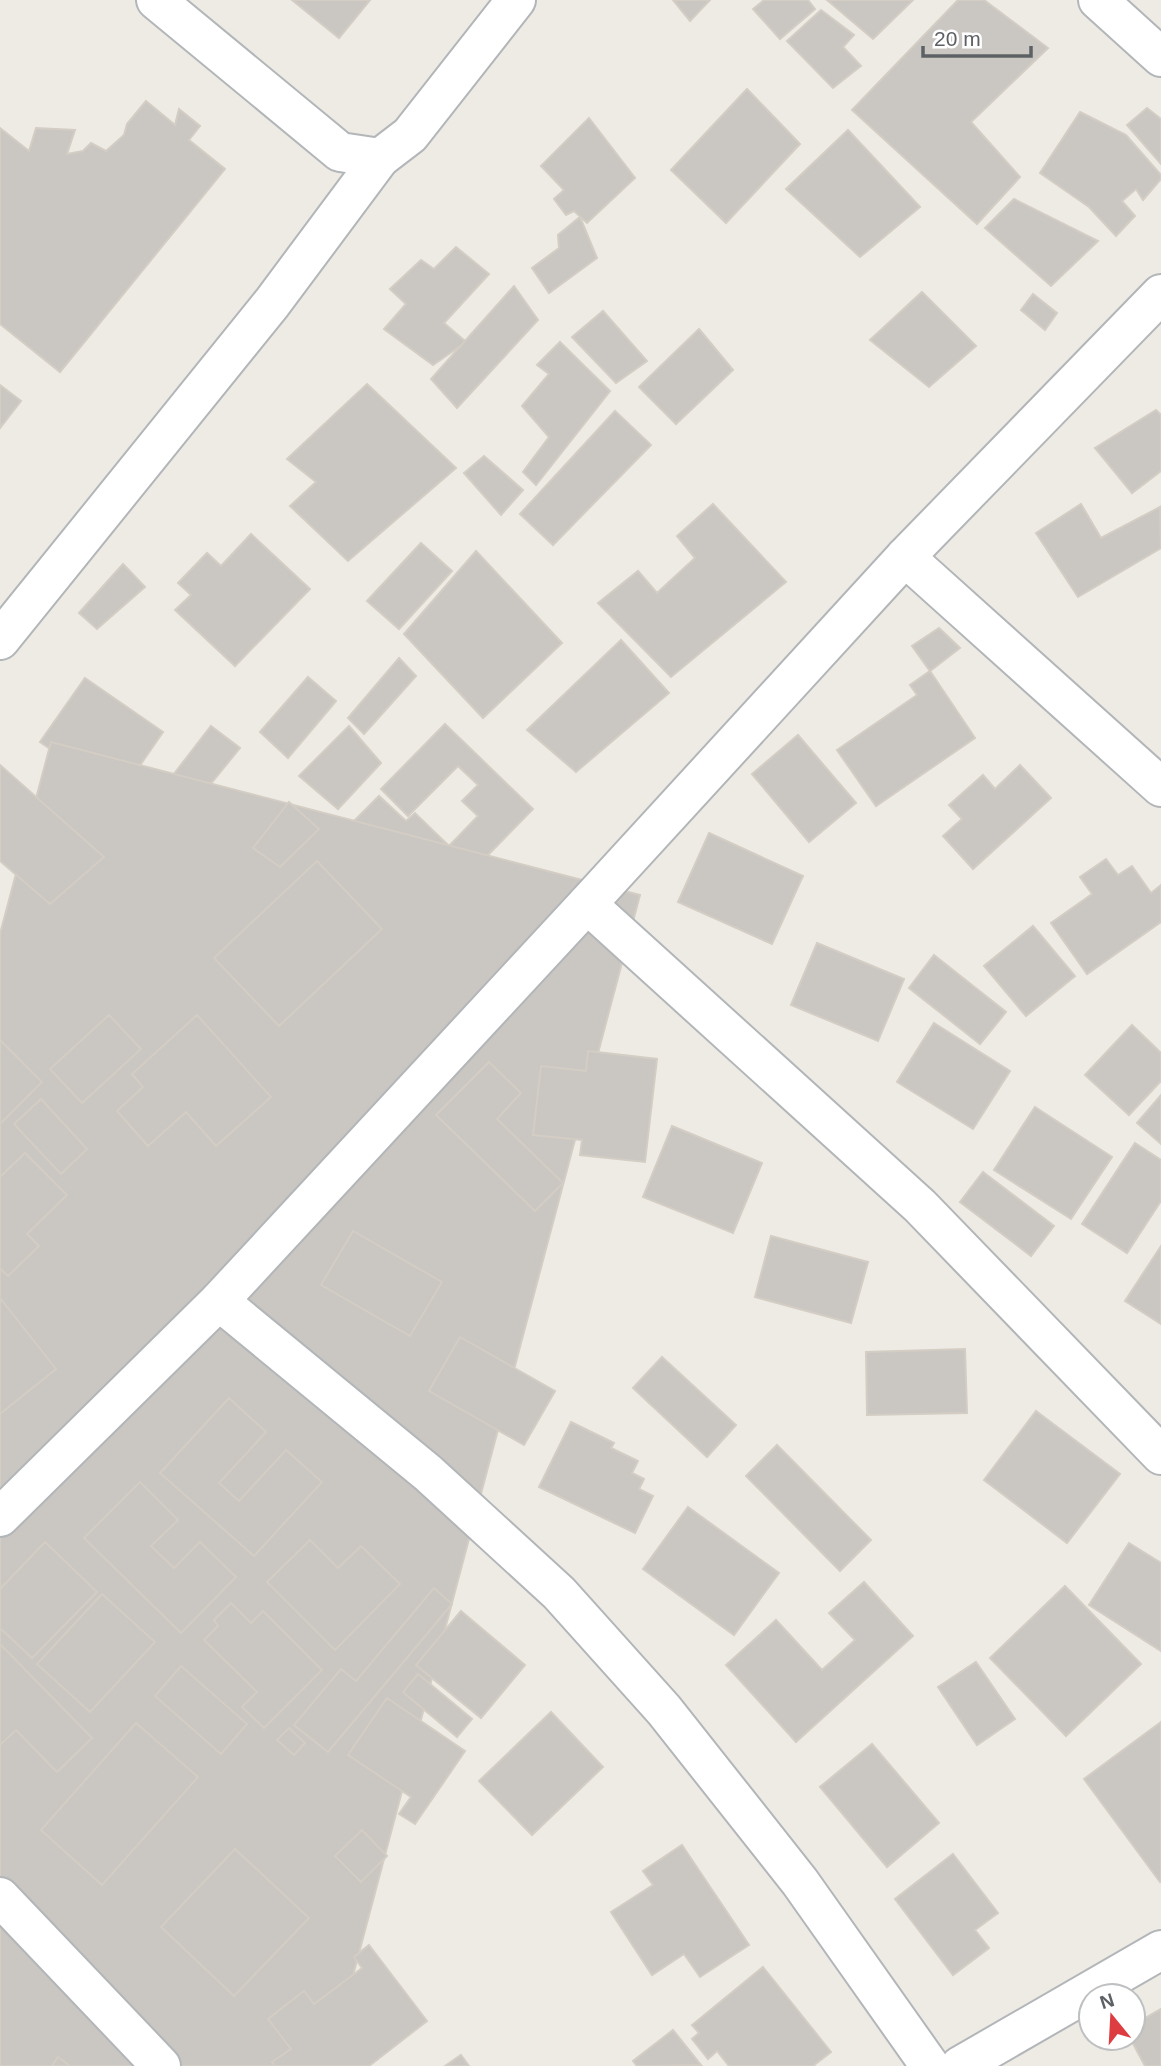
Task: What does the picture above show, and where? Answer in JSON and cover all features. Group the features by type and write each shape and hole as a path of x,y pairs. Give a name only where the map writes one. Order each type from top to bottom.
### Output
{"street":[{"path":"156,0 340,152 380,158"},
{"path":"0,640 272,303 380,158 410,135 516,0"},
{"path":"1098,0 1161,57"},
{"path":"0,1517 219,1301 905,557 1161,294"},
{"path":"905,557 1161,787"},
{"path":"587,904 920,1206 1161,1455"},
{"path":"219,1301 428,1473 559,1593 664,1710 800,1882 930,2066"},
{"path":"0,1897 162,2066"},
{"path":"960,2066 1161,1950"}],"building":[{"path":"292,0 370,0 339,38"},
{"path":"673,0 710,0 690,21"},
{"path":"764,0 808,0 815,9 780,39 753,9"},
{"path":"827,0 913,0 873,39"},
{"path":"958,0 984,0 1048,48 971,122 1020,177 977,224 852,110"},
{"path":"821,10 854,35 843,47 861,66 833,88 787,41"},
{"path":"747,89 800,144 726,223 671,170"},
{"path":"146,101 175,125 179,109 200,126 189,140 225,169 60,372 0,324 0,128 29,151 36,128 75,130 67,154 83,151 91,143 106,151 124,135 127,124"},
{"path":"1147,108 1161,119 1161,164 1127,125"},
{"path":"1080,112 1126,135 1161,175 1161,179 1143,200 1136,189 1122,201 1135,216 1116,236 1089,207 1040,173"},
{"path":"589,118 635,178 587,223 574,211 566,215 554,199 564,190 541,166"},
{"path":"848,130 920,207 860,257 786,189"},
{"path":"1014,199 1098,241 1051,286 985,228"},
{"path":"580,217 597,258 549,293 532,268 559,248 558,235"},
{"path":"456,247 489,274 444,323 466,342 433,365 384,329 406,304 390,289 421,260 434,269"},
{"path":"514,286 538,320 457,408 431,379"},
{"path":"922,292 976,346 929,387 870,340"},
{"path":"1033,294 1057,313 1045,330 1021,310"},
{"path":"603,311 647,361 616,383 572,337"},
{"path":"699,329 733,370 676,424 639,387"},
{"path":"560,342 610,391 536,485 523,472 549,437 522,406 549,374 537,365"},
{"path":"367,384 456,468 348,561 290,506 316,482 287,459"},
{"path":"0,385 21,401 0,428"},
{"path":"1156,410 1161,415 1161,471 1132,493 1095,448"},
{"path":"615,411 651,445 553,545 520,514"},
{"path":"484,456 523,490 501,515 464,473"},
{"path":"713,504 786,582 671,677 598,603 638,571 657,593 695,558 677,536"},
{"path":"1081,504 1101,538 1160,507 1161,548 1078,597 1036,533"},
{"path":"251,534 310,589 235,666 175,610 191,595 178,583 207,553 221,566"},
{"path":"421,543 452,571 399,629 367,601"},
{"path":"476,551 562,643 483,718 404,634"},
{"path":"123,564 145,587 97,629 79,613"},
{"path":"939,628 960,648 930,671 912,646"},
{"path":"621,640 669,693 576,772 527,730"},
{"path":"399,658 416,676 364,734 348,718"},
{"path":"930,671 975,738 876,806 837,750 917,695 910,685"},
{"path":"308,677 336,701 288,758 260,732"},
{"path":"85,678 163,732 119,796 40,742"},
{"path":"445,724 533,809 434,910 348,827 379,796 406,821 415,813 449,846 478,816 462,801 478,785 458,766 408,816 381,789"},
{"path":"211,726 240,748 182,819 156,797"},
{"path":"349,726 381,763 338,809 299,776"},
{"path":"798,735 856,803 809,842 752,774"},
{"path":"51,742 640,895 329,2066 0,2066 0,934"},
{"path":"0,765 104,857 50,904 0,861"},
{"path":"1020,765 1051,798 973,869 943,836 962,819 949,805 983,775 995,789"},
{"path":"289,802 319,829 280,867 253,848"},
{"path":"709,833 803,876 772,944 678,902"},
{"path":"1106,859 1118,875 1132,866 1151,893 1161,885 1161,922 1087,974 1051,923 1092,894 1080,877"},
{"path":"317,861 382,929 279,1026 214,958"},
{"path":"1033,926 1075,976 1026,1016 984,966"},
{"path":"817,943 904,979 878,1041 791,1005"},
{"path":"934,955 1006,1012 980,1044 909,988"},
{"path":"109,1015 141,1049 82,1103 50,1069"},
{"path":"197,1015 271,1097 216,1146 186,1112 148,1146 117,1111 143,1087 132,1074"},
{"path":"934,1023 1010,1071 973,1129 897,1082"},
{"path":"1132,1025 1161,1053 1161,1081 1129,1115 1085,1075"},
{"path":"0,1040 42,1082 0,1124"},
{"path":"588,1051 657,1059 645,1162 580,1155 582,1140 533,1135 541,1066 586,1071"},
{"path":"489,1062 521,1093 497,1119 563,1183 535,1211 436,1115"},
{"path":"1161,1095 1161,1144 1137,1123"},
{"path":"41,1099 87,1149 61,1174 14,1124"},
{"path":"1035,1107 1112,1157 1071,1219 994,1170"},
{"path":"672,1126 762,1163 733,1233 643,1197"},
{"path":"1135,1143 1161,1160 1161,1201 1127,1253 1082,1224"},
{"path":"25,1153 67,1195 27,1234 39,1246 8,1276 0,1268 0,1177"},
{"path":"983,1172 1054,1226 1031,1256 960,1202"},
{"path":"353,1231 442,1282 410,1336 321,1285"},
{"path":"771,1236 868,1262 851,1323 755,1297"},
{"path":"1161,1246 1161,1324 1125,1301"},
{"path":"0,1298 56,1369 0,1414"},
{"path":"460,1337 555,1391 524,1445 429,1391"},
{"path":"965,1349 967,1413 867,1415 866,1352"},
{"path":"662,1357 736,1425 707,1457 633,1388"},
{"path":"229,1398 266,1432 219,1483 239,1501 286,1450 322,1482 254,1556 160,1473"},
{"path":"1036,1411 1120,1474 1067,1543 984,1480"},
{"path":"571,1422 614,1443 611,1448 638,1461 632,1473 644,1479 639,1489 653,1496 635,1533 539,1487"},
{"path":"777,1445 871,1540 840,1571 746,1476"},
{"path":"140,1482 178,1520 151,1546 174,1568 200,1542 236,1577 181,1633 84,1538"},
{"path":"688,1507 779,1573 734,1635 643,1569"},
{"path":"310,1540 338,1568 361,1546 400,1584 335,1650 267,1582"},
{"path":"45,1542 97,1592 32,1658 0,1628 0,1589"},
{"path":"1129,1543 1161,1563 1161,1651 1089,1605"},
{"path":"864,1582 913,1636 796,1742 726,1665 776,1620 822,1670 855,1640 829,1613"},
{"path":"1065,1586 1141,1664 1066,1736 990,1658"},
{"path":"434,1588 452,1604 328,1752 294,1725 341,1669 356,1681"},
{"path":"102,1594 155,1642 90,1712 37,1664"},
{"path":"231,1603 251,1623 263,1611 322,1670 264,1728 242,1707 257,1692 204,1640 218,1626 214,1620"},
{"path":"461,1611 525,1665 481,1718 416,1665"},
{"path":"0,1644 92,1738 57,1772 16,1730 0,1745"},
{"path":"976,1662 1015,1719 977,1745 938,1687"},
{"path":"181,1666 247,1724 221,1754 155,1696"},
{"path":"418,1674 472,1719 457,1737 403,1692"},
{"path":"387,1698 465,1751 415,1824 399,1814 411,1797 348,1755"},
{"path":"551,1712 603,1767 532,1835 479,1781"},
{"path":"1161,1722 1161,1881 1160,1882 1084,1779"},
{"path":"136,1723 198,1777 102,1885 41,1830"},
{"path":"289,1728 305,1743 294,1755 277,1740"},
{"path":"872,1744 939,1823 887,1867 820,1787"},
{"path":"362,1830 387,1856 361,1882 335,1856"},
{"path":"682,1845 749,1945 700,1977 684,1954 652,1975 611,1912 653,1885 643,1871"},
{"path":"235,1849 309,1918 234,1996 161,1927"},
{"path":"953,1854 998,1913 975,1930 989,1948 953,1975 895,1899"},
{"path":"369,1945 427,2021 369,2066 275,2066 272,2062 291,2049 268,2019 304,1991 314,2004 362,1968 354,1957"},
{"path":"763,1967 831,2052 813,2066 729,2066 717,2051 708,2059 692,2039 699,2033 692,2025"},
{"path":"1161,2009 1161,2066 1145,2066 1138,2052 1147,2052 1147,2017"},
{"path":"673,2030 701,2065 637,2066 633,2061"},
{"path":"461,2055 469,2066 445,2066"},
{"path":"58,2057 70,2066 52,2066"}]}
